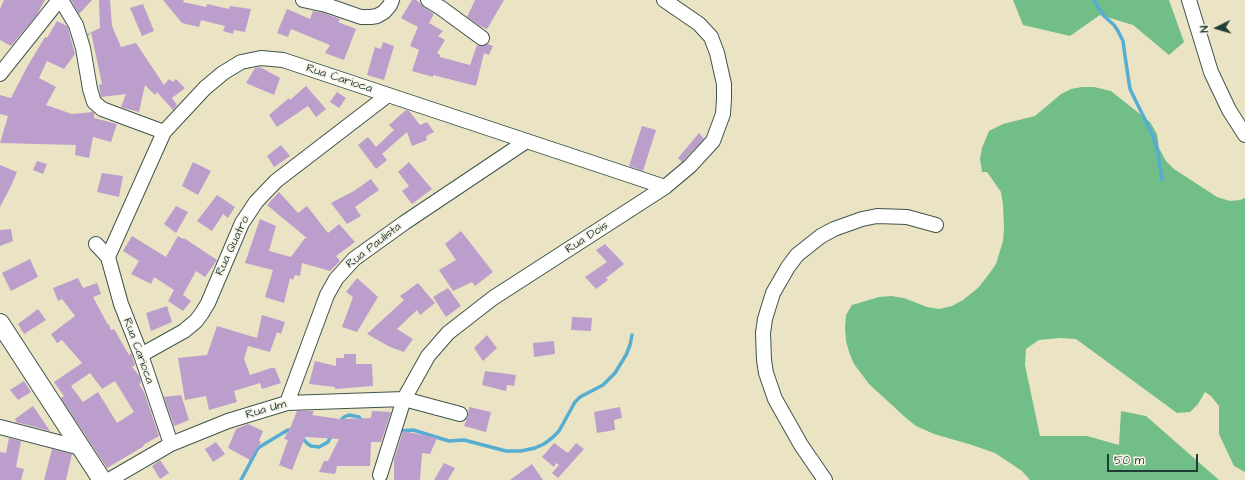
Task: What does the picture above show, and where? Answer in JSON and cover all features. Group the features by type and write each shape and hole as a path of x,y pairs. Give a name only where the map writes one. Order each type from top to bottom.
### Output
{"main road":[{"path":"0,323 102,480"}],"street":[{"path":"3,64 60,0 76,25 83,48 90,89 94,102 102,109 164,132"},
{"path":"303,0 326,5 361,17 377,16 384,12 392,0"},
{"path":"428,0 482,38"},
{"name":"Rua Dois","path":"380,474 404,399 428,356 448,333 493,298 665,187 690,166 713,141 723,114 724,84 718,53 711,37 699,24 664,0"},
{"path":"1189,0 1211,72 1229,110 1245,135"},
{"name":"Rua Carioca","path":"108,257 164,132 205,88 222,73 240,62 261,58 283,60 525,142 665,187"},
{"name":"Rua Quatro","path":"141,355 184,331 196,321 208,303 242,223 256,202 276,181 388,95"},
{"name":"Rua Paulista","path":"287,403 327,295 336,279 354,259 404,223 525,142"},
{"path":"825,480 801,445 775,399 766,373 763,333 773,293 788,267 797,256 820,236 834,229 862,219 877,216 907,217 936,224"},
{"name":"Rua Carioca","path":"96,244 108,257 121,304 141,355 171,444"},
{"name":"Rua Um","path":"109,480 171,444 228,420 287,403 404,399 460,414"},
{"path":"0,427 81,448"}],"green space":[{"path":"1013,0 1169,0 1184,42 1169,55 1133,25 1100,15 1070,36 1023,25"},
{"path":"1094,87 1111,91 1150,122 1157,134 1159,148 1166,161 1174,169 1217,197 1230,201 1245,198 1245,472 1234,466 1219,434 1219,406 1211,396 1205,392 1198,404 1190,412 1177,413 1076,339 1060,338 1039,340 1026,349 1025,365 1040,436 1087,436 1119,445 1121,411 1146,416 1219,480 1030,480 1022,471 995,453 934,434 916,426 869,384 854,364 846,341 845,328 846,315 852,305 879,297 891,296 904,298 927,307 939,309 952,306 963,300 978,288 996,264 1003,241 1004,229 1001,192 987,172 982,172 980,159 982,148 989,131 1003,124 1035,116 1061,94 1071,89"}],"building":[{"path":"4,0 45,0 36,16 11,46 0,40 0,9"},
{"path":"71,0 92,0 79,14"},
{"path":"99,0 110,0 112,26 121,47 136,43 164,85 169,79 173,82 176,79 185,88 172,98 177,105 173,110 157,92 155,95 145,85 139,112 121,107 126,94 101,97 99,85 102,84 91,32 100,28"},
{"path":"163,0 184,0 183,2 206,7 207,4 229,9 230,6 251,9 245,32 234,30 233,34 223,31 225,26 201,20 199,27 182,23"},
{"path":"412,0 416,0 434,14 429,23 443,31 438,36 445,40 437,53 440,57 470,65 477,45 481,46 488,44 493,46 489,55 484,53 476,86 412,71 419,50 410,46 418,27 401,18"},
{"path":"475,0 504,0 487,29 467,17"},
{"path":"143,4 154,31 142,36 130,8"},
{"path":"287,9 310,19 313,11 324,13 340,19 338,22 356,29 344,60 325,53 330,45 291,29 288,37 277,33"},
{"path":"57,21 67,26 75,54 64,69 47,61 39,78 56,87 46,105 72,114 93,112 94,118 117,124 111,142 93,137 89,158 75,155 76,145 0,143 8,116 0,114 0,95 11,98 27,67 45,37 47,38"},
{"path":"383,42 394,46 384,80 367,75 375,47 381,49"},
{"path":"260,67 280,78 274,95 246,83 255,68"},
{"path":"306,86 326,109 316,117 308,106 277,127 269,115"},
{"path":"337,92 346,98 339,108 330,102"},
{"path":"406,110 409,111 420,125 427,122 434,132 426,136 427,140 412,146 407,132 382,154 387,160 376,169 358,145 368,137 376,147 394,130 389,125"},
{"path":"642,126 656,130 643,171 629,166"},
{"path":"699,133 704,139 682,162 678,158"},
{"path":"281,145 290,156 274,167 267,156"},
{"path":"37,161 47,164 43,174 33,170"},
{"path":"193,162 211,171 198,195 182,186"},
{"path":"409,162 432,189 412,204 402,191 409,186 398,172"},
{"path":"0,165 17,172 0,207"},
{"path":"102,173 123,176 119,197 97,192"},
{"path":"371,179 379,190 355,207 361,216 347,224 331,203 354,191"},
{"path":"279,192 298,213 307,206 328,233 339,224 355,242 336,256 340,261 330,271 302,263 300,276 295,275 293,280 290,278 284,303 265,297 273,270 245,263 260,219 276,226 269,251 291,257 305,238 308,239 267,205"},
{"path":"217,195 235,207 228,218 223,214 212,231 197,221"},
{"path":"176,206 188,212 176,233 164,224"},
{"path":"11,229 13,241 0,246 0,230"},
{"path":"461,231 493,272 475,286 472,282 453,291 439,270 456,260 445,244"},
{"path":"132,236 166,257 178,236 183,239 184,238 217,260 205,277 196,271 183,295 191,301 183,311 168,301 174,290 154,277 151,284 131,274 139,261 123,251"},
{"path":"605,244 624,264 606,278 608,280 596,289 585,277 607,262 596,250"},
{"path":"30,259 38,277 11,291 2,273"},
{"path":"78,278 83,288 97,283 101,294 93,297 111,330 114,329 129,355 131,353 135,365 132,367 140,377 141,383 139,384 144,392 159,436 107,468 62,400 61,398 64,396 54,382 82,363 62,340 57,343 51,334 75,316 62,299 58,301 53,288","holes":["90,373 102,389 115,381 134,412 117,423 98,392 83,402 71,386"]},
{"path":"357,278 378,297 357,332 342,327 353,297 346,292"},
{"path":"418,283 435,303 420,315 417,310 397,329 413,339 404,352 390,347 367,334 404,300 400,296"},
{"path":"448,288 461,306 446,317 433,297"},
{"path":"167,306 172,322 151,331 146,313"},
{"path":"38,309 46,320 24,334 18,324"},
{"path":"262,315 285,322 281,334 277,332 270,352 248,346 244,359 250,375 275,368 281,383 262,389 260,383 234,391 237,402 209,410 206,396 185,400 178,358 207,355 217,326 257,338"},
{"path":"572,317 592,318 591,331 571,330"},
{"path":"487,335 497,348 483,361 474,348"},
{"path":"554,341 555,354 534,357 533,343"},
{"path":"344,354 356,354 356,364 372,364 373,386 335,389 335,387 309,384 315,361 336,366 336,358 344,358"},
{"path":"485,371 516,375 514,386 507,385 506,391 482,385"},
{"path":"24,381 31,392 18,400 10,390"},
{"path":"181,395 189,420 174,426 164,397"},
{"path":"33,406 50,431 16,422 15,419"},
{"path":"469,407 491,412 486,432 464,426 468,416"},
{"path":"620,407 622,418 614,420 615,430 597,433 594,412"},
{"path":"297,411 314,411 312,415 340,419 371,418 372,411 391,412 381,442 371,442 370,466 337,466 335,474 319,472 324,461 328,461 339,439 305,437 292,470 279,465 288,440 284,439"},
{"path":"248,424 263,431 259,441 261,442 250,460 228,448 236,429"},
{"path":"403,431 437,438 430,454 422,453 420,480 394,480 394,460"},
{"path":"9,438 21,441 16,467 24,469 21,480 0,480 0,452 6,453"},
{"path":"216,442 225,454 213,462 205,449"},
{"path":"554,443 568,453 576,443 584,449 558,478 552,473 559,465 556,463 554,467 542,457"},
{"path":"52,449 72,454 66,480 44,480"},
{"path":"160,460 169,473 160,479 152,466"},
{"path":"444,463 455,468 448,480 434,480"},
{"path":"532,464 543,480 510,480"}],"waterway":[{"path":"1094,0 1104,16 1114,25 1123,41 1130,89 1153,136 1158,153 1162,180"},
{"path":"397,431 413,430 449,441 464,440 506,451 521,451 535,448 544,444 559,431 575,402 580,397 603,385 615,373 626,355 632,335"},
{"path":"339,422 344,417 349,415 359,417 362,421"},
{"path":"241,480 258,448 288,430 293,430"},
{"path":"302,438 311,446 319,447 328,442 331,436"}]}
